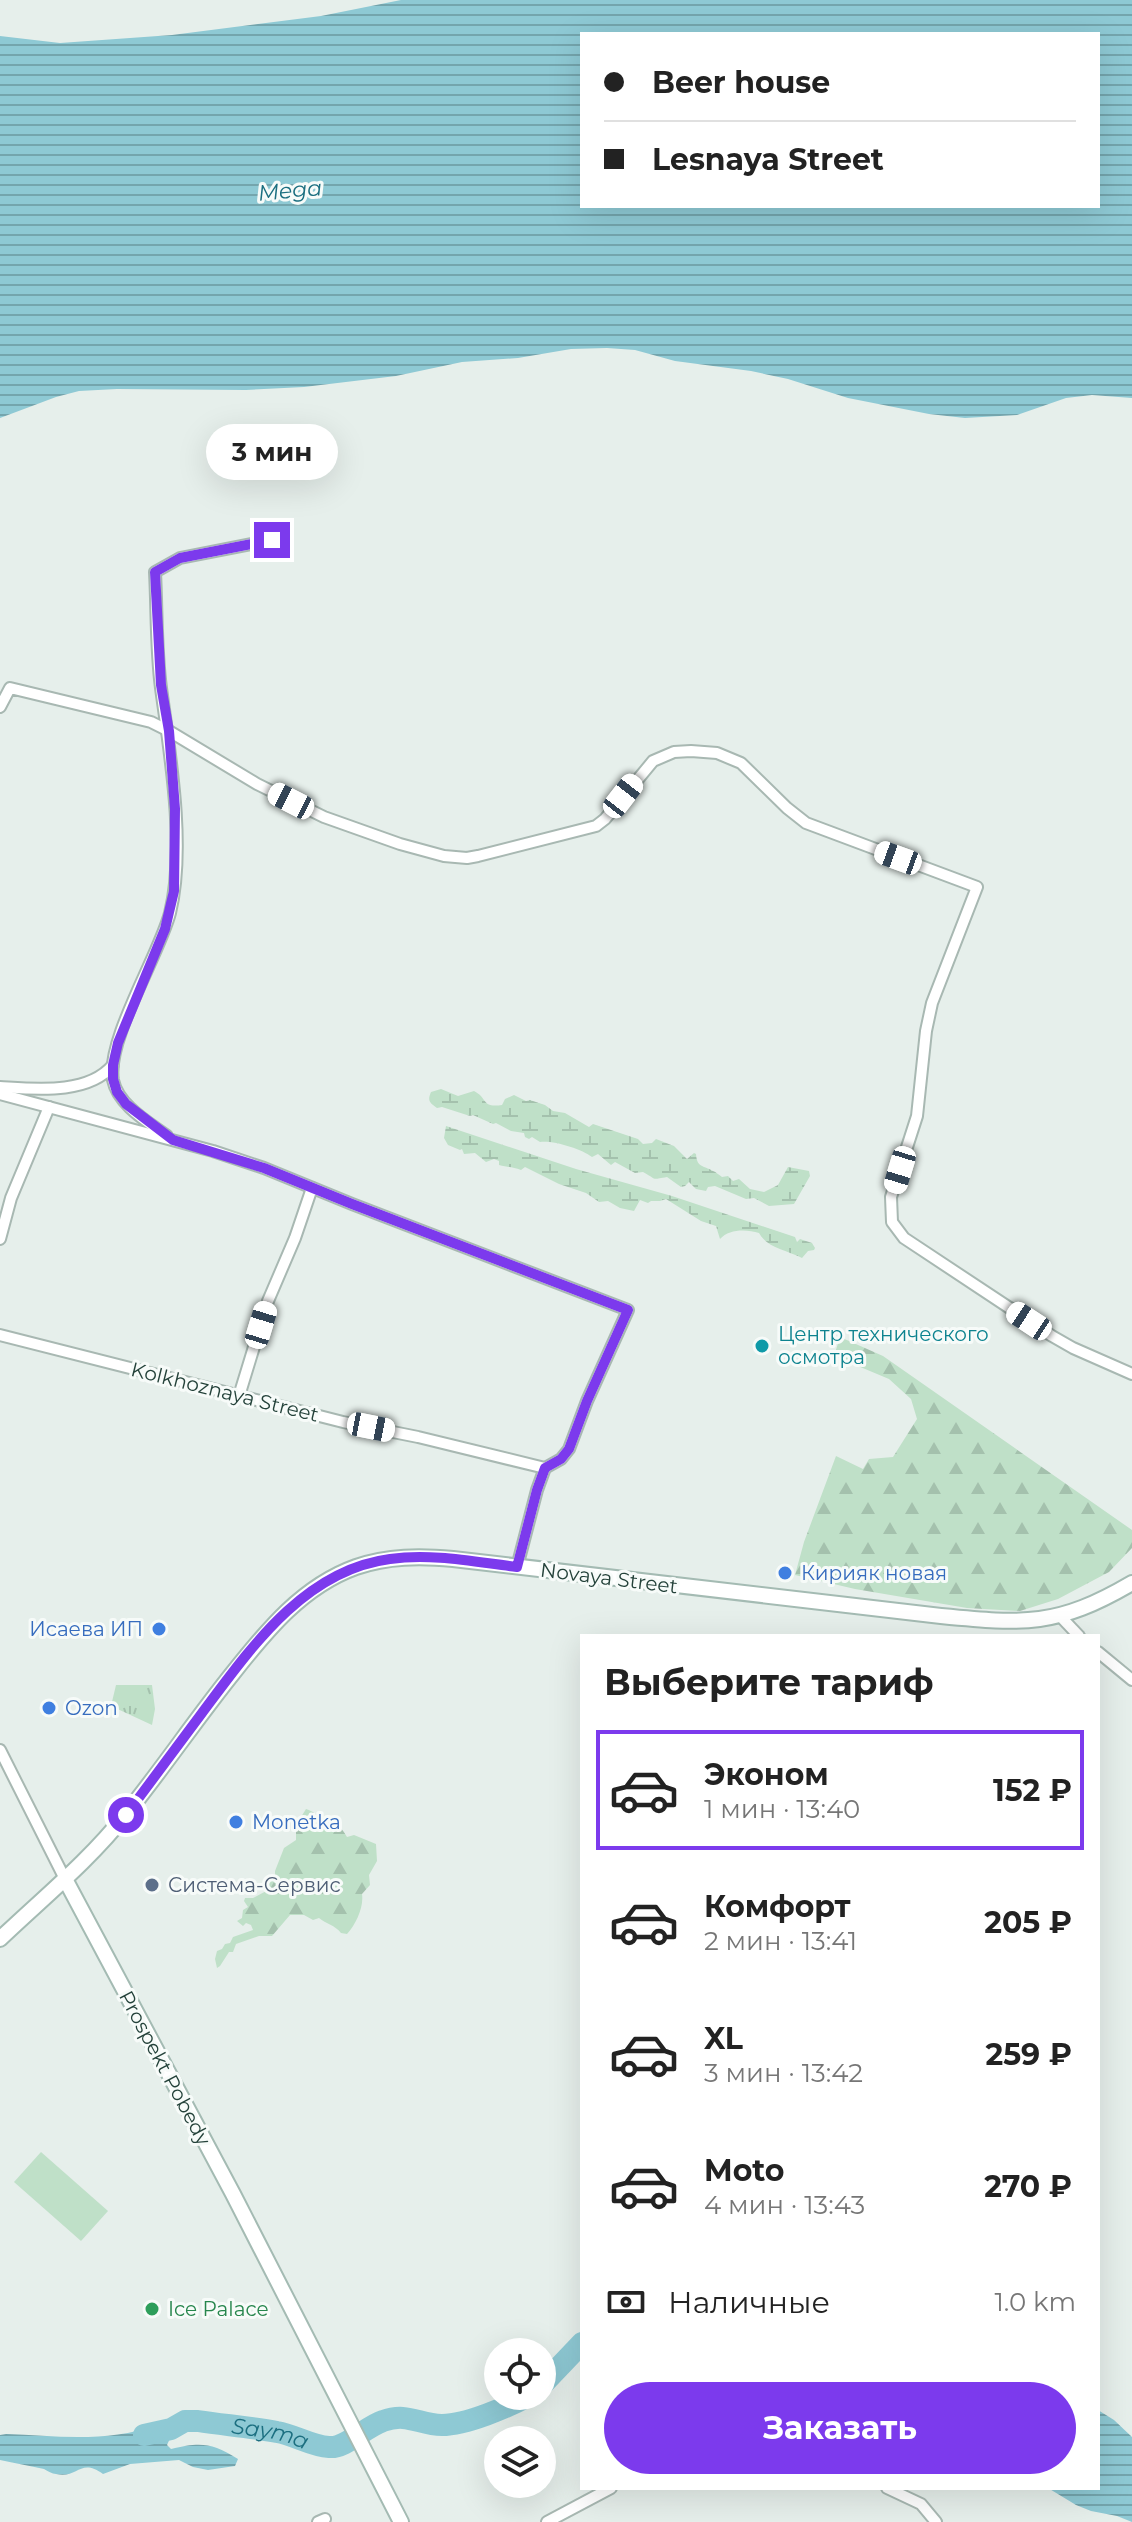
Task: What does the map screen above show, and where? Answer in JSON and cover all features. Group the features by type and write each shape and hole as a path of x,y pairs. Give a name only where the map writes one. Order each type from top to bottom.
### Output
{"street":[{"path":"173,1140 126,1104 117,1092 113,1079 113,1065 125,1024 165,929 172,900 175,837 169,731 161,685 155,572 180,558 272,540"},
{"path":"0,707 10,688 131,717 169,731 257,784 324,817 400,844 456,858 478,856 586,830 605,819 641,773 662,755 682,751 717,753 741,763 806,823 977,887 929,1016 917,1116 891,1197 892,1222 904,1238 1052,1336 1132,1374"},
{"path":"0,1087 46,1088 82,1083 97,1079 113,1065"},
{"path":"0,1094 264,1168 628,1310 569,1449 561,1459 545,1468 517,1567"},
{"path":"0,1239 11,1198 49,1107"},
{"path":"239,1396 268,1301 312,1188"},
{"name":"Kolkhoznaya Street","path":"0,1335 343,1422 545,1468"},
{"name":"Novaya Street","path":"0,1939 98,1847 126,1815 217,1692 271,1626 319,1586 354,1568 390,1559 429,1557 984,1620 1035,1621 1081,1611 1132,1583"},
{"path":"1061,1617 1077,1634"},
{"path":"1100,1654 1132,1680"},
{"name":"Prospekt Pobedy","path":"0,1750 399,2517"},
{"path":"547,2522 607,2490"},
{"path":"891,2490 921,2504 936,2522"}],"green space":[{"path":"441,1089 458,1096 474,1091 488,1104 495,1106 502,1105 505,1099 514,1095 565,1113 589,1127 593,1124 638,1139 643,1144 656,1139 674,1146 687,1159 696,1154 701,1166 722,1177 728,1176 733,1181 739,1179 750,1189 764,1192 778,1185 788,1167 809,1171 810,1176 794,1204 769,1206 715,1186 708,1187 706,1191 696,1189 689,1182 681,1187 667,1177 654,1179 615,1162 611,1165 598,1154 592,1157 567,1146 540,1142 532,1137 529,1139 524,1133 511,1131 473,1115 437,1108 429,1098 431,1092"},
{"path":"446,1126 576,1169 672,1196 795,1237 797,1242 800,1239 812,1243 815,1248 802,1258 772,1245 759,1233 733,1232 720,1239 716,1226 701,1221 666,1199 648,1203 640,1200 634,1211 608,1201 599,1202 586,1193 525,1167 521,1170 499,1165 499,1161 494,1159 486,1162 475,1153 464,1154 462,1149 448,1145 444,1138"},
{"path":"840,1337 883,1356 1132,1530 1132,1548 1109,1572 1058,1599 1020,1611 967,1608 855,1589 795,1575 836,1456 863,1469 869,1459 893,1457 917,1419 911,1399 889,1379 834,1356"},
{"path":"116,1685 152,1685 155,1709 152,1725 111,1706"},
{"path":"306,1809 338,1826 347,1837 354,1835 376,1844 377,1861 369,1875 370,1885 362,1894 356,1920 347,1934 319,1918 313,1920 304,1915 290,1915 272,1936 259,1936 236,1944 233,1952 229,1952 217,1968 217,1951 230,1943 233,1937 253,1930 251,1925 246,1923 243,1926 237,1921 248,1907 245,1898 253,1898 270,1889 268,1885 275,1877 284,1848 296,1840 296,1825"},
{"path":"41,2152 108,2211 81,2241 14,2182"}],"water":[{"name":"Mega","path":"401,0 1132,0 1132,398 1092,395 1066,398 1017,415 965,418 848,398 751,371 675,361 635,350 607,348 571,349 518,358 462,362 396,376 304,387 79,391 0,418 0,36 60,43 172,35 321,16"},
{"path":"1100,2411 1132,2437 1132,2522 1076,2505 1051,2490 1100,2490"},
{"path":"157,2425 172,2430 167,2445 171,2449 190,2445 213,2447 238,2459 235,2466 208,2470 179,2460 130,2464 103,2474 84,2468 63,2475 0,2460 0,2435 101,2436 139,2431"}],"waterway":[{"name":"Sayma","path":"556,2370 580,2345"},
{"name":"Sayma","path":"144,2435 171,2429 185,2421 198,2421 277,2432 316,2445 335,2447 376,2424 392,2419 407,2418 442,2425 463,2422 498,2410"}],"place":[{"name":"Центр технического осмотра","path":"762,1346"},
{"name":"Кирияк новая","path":"785,1573"},
{"name":"Исаева ИП","path":"159,1629"},
{"name":"Ozon","path":"49,1708"},
{"name":"Monetka","path":"236,1822"},
{"name":"Система-Сервис","path":"152,1885"},
{"name":"Ice Palace","path":"152,2309"}],"route":[{"path":"126,1815 217,1692 271,1626 319,1586 372,1562 408,1557 517,1567 545,1468 561,1459 569,1449 628,1310 264,1168 173,1140 126,1104 117,1092 113,1065 118,1043 165,929 174,891 175,809 169,731 161,685 155,572 180,558 272,540"}]}
